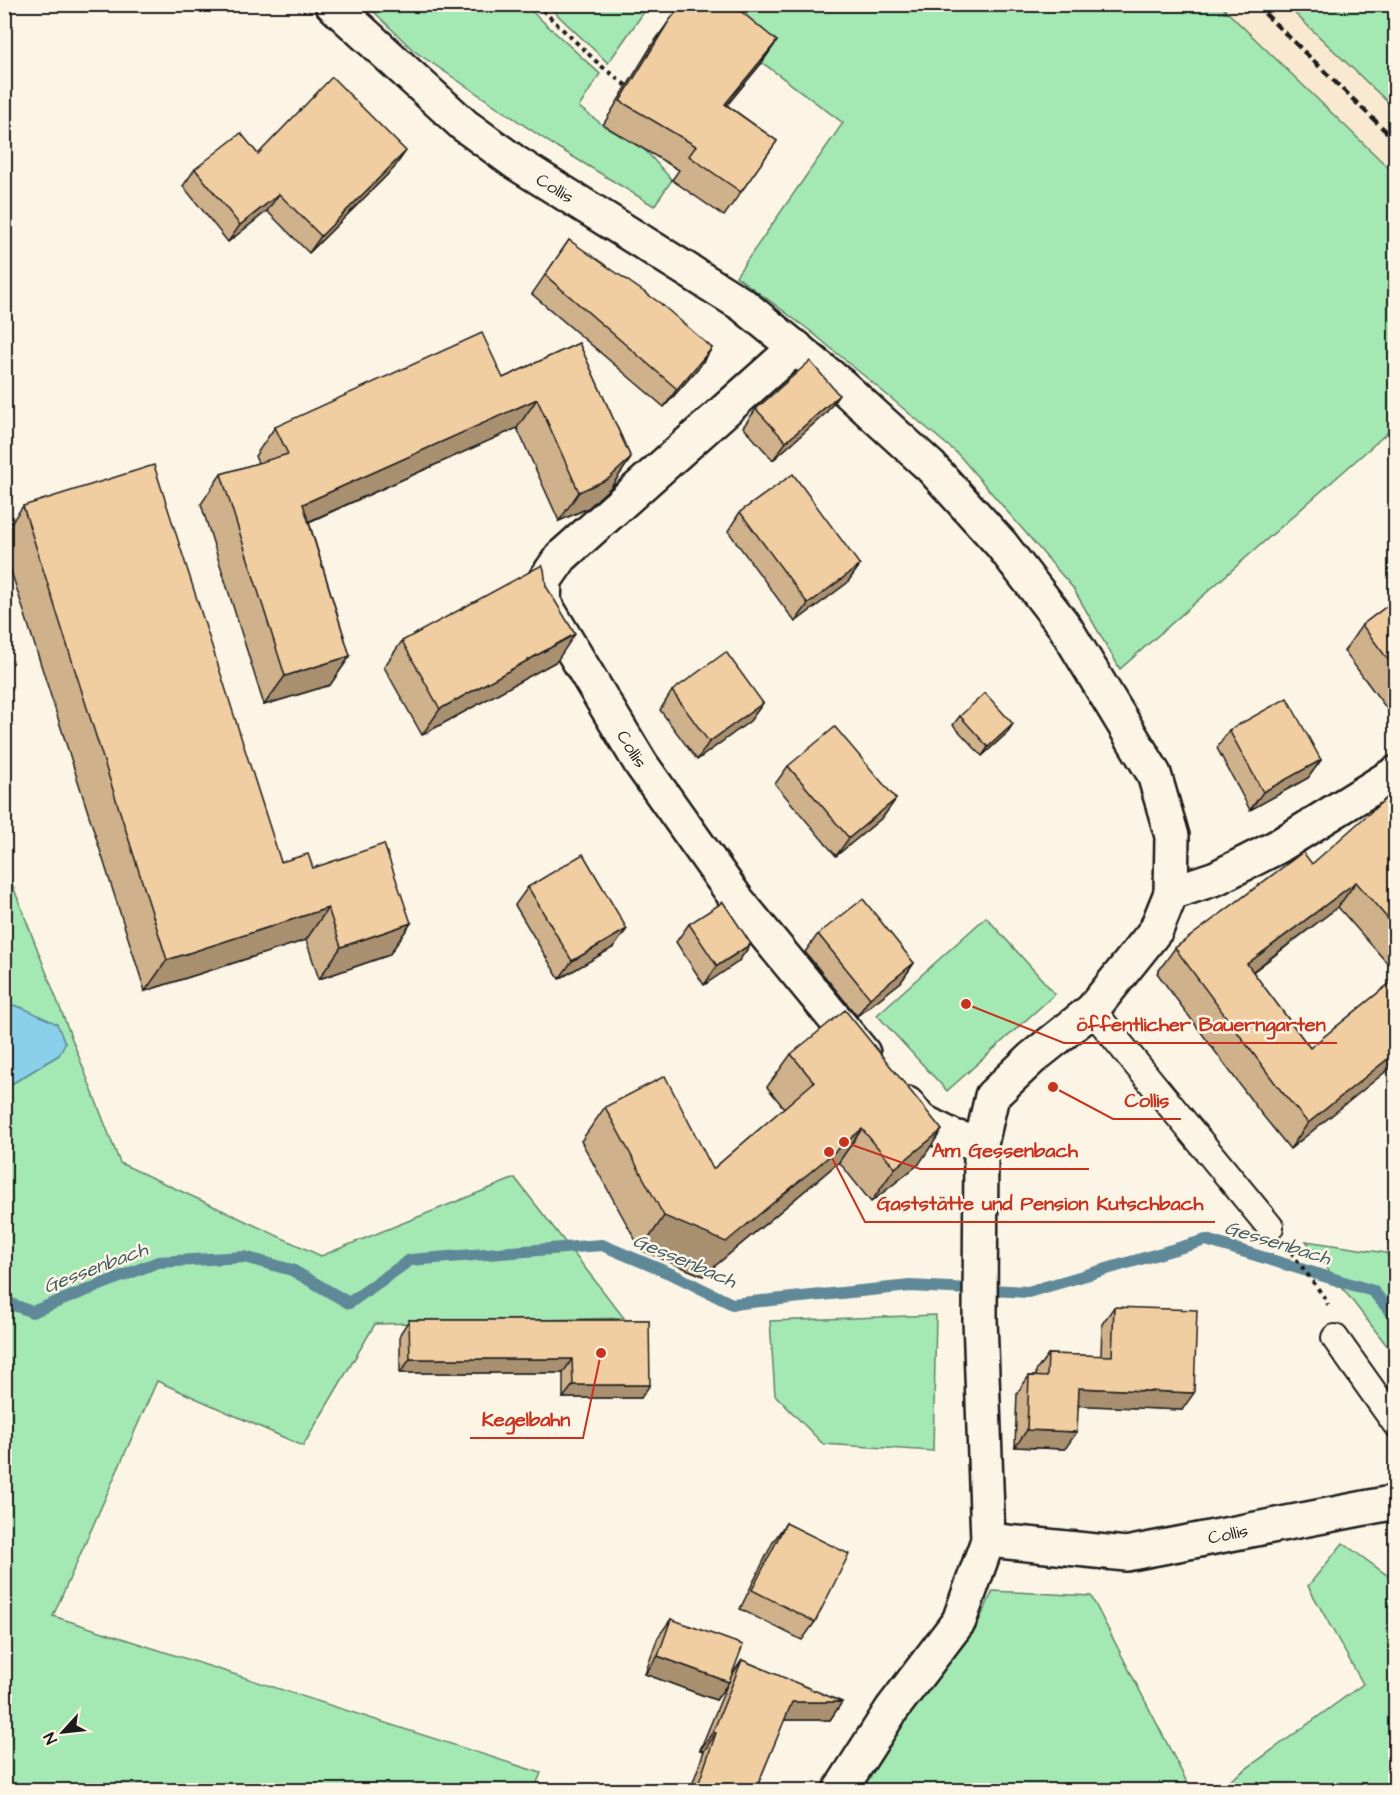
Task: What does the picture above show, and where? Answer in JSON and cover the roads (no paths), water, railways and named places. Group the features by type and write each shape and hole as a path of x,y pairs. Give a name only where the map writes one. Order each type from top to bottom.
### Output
{"street":[{"name":"Collis","path":"332,4 464,125 516,164 742,306 841,384 931,466 1001,544 1065,627 1154,774 1172,836 1171,893 1156,930 1092,1010 1032,1058 992,1096 981,1144 980,1319 988,1540 959,1621 892,1709 840,1791"},
{"name":"Collis","path":"796,347 561,557 545,580 544,603 641,764 738,901 920,1120 954,1137 981,1144"},
{"path":"1171,893 1216,878 1277,847 1395,773"},
{"name":"Collis","path":"988,1540 1126,1554 1395,1502"}],"lane":[{"path":"1092,1010 1278,1235"},
{"path":"1335,1338 1395,1424"}],"water":[{"path":"5,1003 23,1008 57,1024 65,1043 59,1055 5,1088"}],"waterway":[{"name":"Gessenbach","path":"4,8 8,4"},
{"name":"Gessenbach","path":"4,1301 32,1312 158,1262 244,1257 292,1270 349,1303 410,1260 602,1245 676,1276 732,1304 910,1286 1028,1292 1206,1240 1373,1291 1396,1318"}],"railway":[{"path":"1255,4 1396,141"}],"place":[{"name":"öffentlicher Bauerngarten","path":"966,1004"},
{"name":"Collis","path":"1053,1087"},
{"name":"Am Gessenbach","path":"844,1142"},
{"name":"Gaststätte und Pension Kutschbach","path":"829,1152"},
{"name":"Kegelbahn","path":"601,1353"}]}
